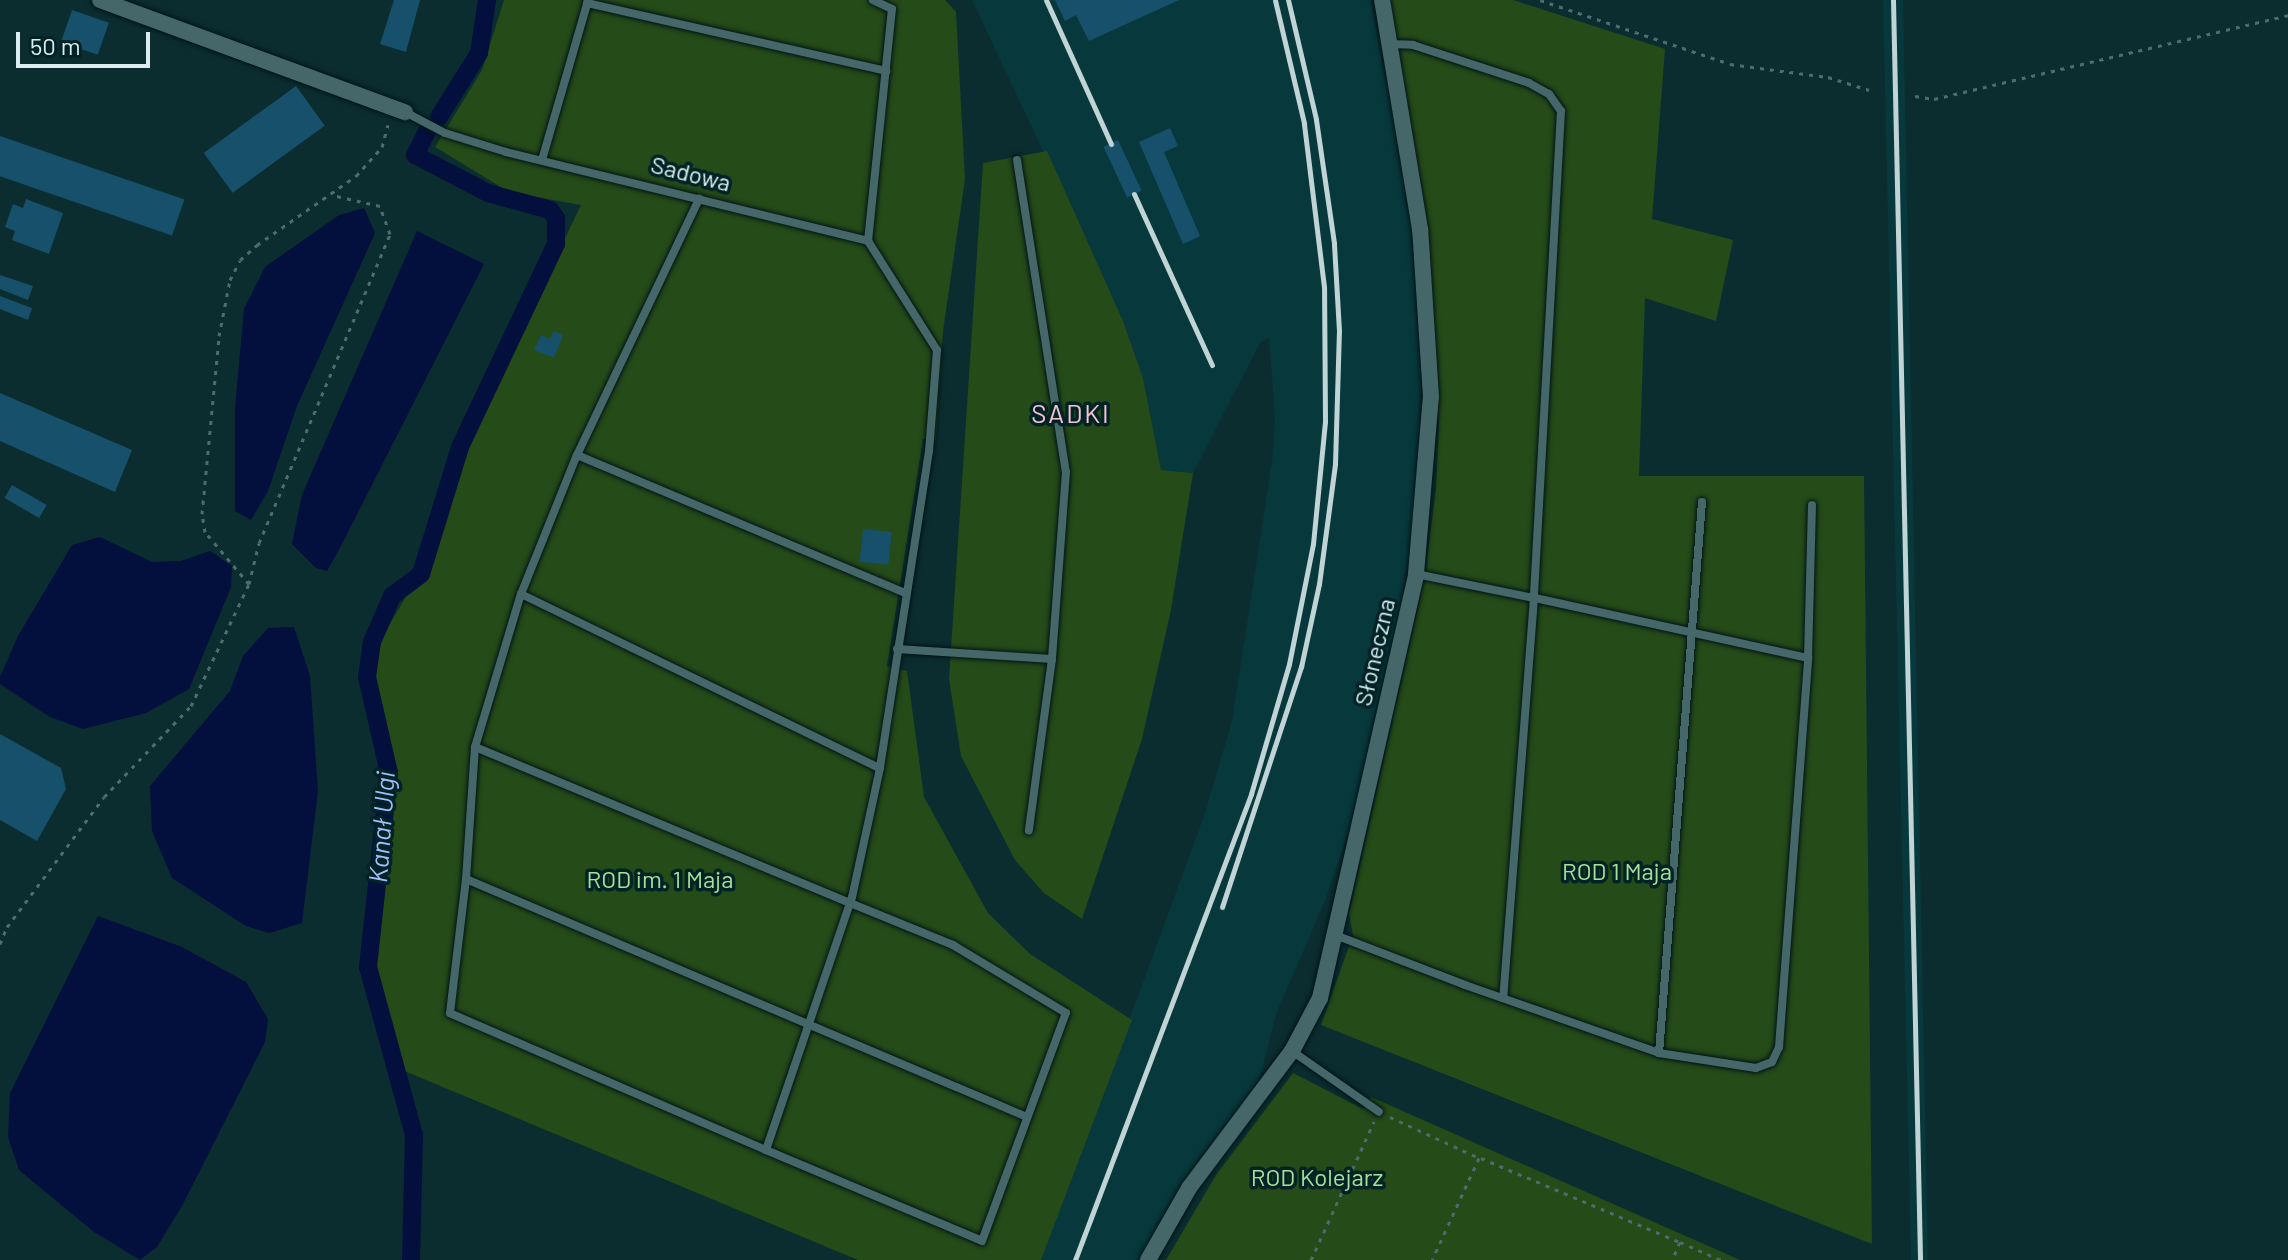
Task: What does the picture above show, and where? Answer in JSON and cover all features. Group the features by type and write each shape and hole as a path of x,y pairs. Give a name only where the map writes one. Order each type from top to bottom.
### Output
{"street":[{"name":"Sadowa","path":"100,0 399,110"},
{"name":"Słoneczna","path":"1148,1260 1189,1188 1292,1051 1320,998 1416,574 1431,397 1420,229 1382,0"}],"lane":[{"path":"766,1150 850,903 880,768 929,451 937,350 868,241 892,9 873,0"},
{"path":"542,160 588,2 886,71"},
{"path":"1390,44 1413,45 1529,83 1549,94 1561,111 1534,598 1503,998"},
{"name":"Sadowa","path":"399,110 445,133 868,241"},
{"path":"1017,160 1066,472 1052,659 1029,830"},
{"path":"475,747 953,945 1066,1013 982,1241 450,1013 466,879 475,747 521,594 577,455 699,199"},
{"path":"577,455 906,593"},
{"path":"1659,1053 1702,502"},
{"path":"1335,935 1659,1053 1756,1068 1772,1062 1779,1047 1808,658 1812,505"},
{"path":"1416,574 1808,658"},
{"path":"521,594 880,768"},
{"path":"897,649 1052,659"},
{"path":"466,879 810,1022 1027,1117"},
{"path":"1292,1051 1379,1112"}],"path":[{"path":"1540,0 1730,64 1828,77 1869,90"},
{"path":"1915,96 1934,99 2288,15"},
{"path":"249,584 205,532 202,514 224,297 240,260 332,195 382,147 399,110"},
{"path":"0,944 7,927 104,797 191,706 249,584 259,543 390,234 380,206 332,195"},
{"path":"1311,1260 1379,1112 1479,1158 1721,1260"},
{"path":"1432,1260 1479,1158"},
{"path":"1672,1260 1680,1242"}],"shaded area":[{"path":"972,0 1370,0 1413,222 1422,361 1415,509 1397,633 1356,810 1325,901 1276,1014 1259,1081 1142,1260 1041,1260 1204,816 1232,721 1272,462 1275,418 1269,337 1260,343 1193,473 1161,470 1143,378 1123,321"},
{"path":"1883,0 1903,0 1928,1260 1911,1260"},
{"path":"364,208 375,233 297,406 268,491 251,520 235,511 235,408 244,309 265,267 339,215"},
{"path":"417,231 484,264 342,544 327,571 316,568 292,544 302,495"},
{"path":"100,537 152,562 181,561 210,551 232,566 231,587 189,689 146,713 83,729 50,717 0,684 0,677 18,636 72,545"},
{"path":"294,627 310,676 318,791 302,923 269,933 246,926 172,878 152,831 150,786 230,691 243,656 268,628"},
{"path":"98,916 182,947 246,982 268,1019 265,1042 182,1206 157,1247 140,1260 94,1232 19,1170 8,1137 10,1093"}],"green space":[{"name":"ROD im. 1 Maja","path":"504,0 945,0 956,12 965,179 943,331 936,440 923,439 887,666 907,671 924,797 988,913 1030,954 1132,1020 1041,1260 858,1260 402,1070 371,960 395,770 370,685 372,655 430,555 464,448 581,205 509,192 435,147 482,70"},
{"name":"ROD 1 Maja","path":"1387,0 1513,0 1665,49 1652,219 1733,240 1716,321 1645,298 1639,476 1864,476 1872,1244 1321,1025 1353,935 1349,914 1425,576 1436,489 1439,422 1425,213"},
{"path":"1047,151 1123,321 1143,378 1161,470 1193,473 1171,610 1142,739 1082,919 1044,893 1015,860 961,756 949,679 983,163"},
{"name":"ROD Kolejarz","path":"1293,1073 1363,1109 1371,1097 1740,1260 1166,1260 1216,1175"}],"building":[{"path":"394,0 420,0 406,52 380,44"},
{"path":"1055,0 1179,0 1089,41 1076,15 1065,21"},
{"path":"72,10 109,23 98,55 61,42"},
{"path":"296,86 325,126 233,193 204,153"},
{"path":"1170,128 1178,146 1164,152 1200,236 1183,244 1139,142"},
{"path":"0,136 184,199 172,235 0,176"},
{"path":"1118,140 1142,191 1127,198 1103,147"},
{"path":"26,199 63,213 49,254 12,240 15,231 5,227 13,204 23,208"},
{"path":"0,275 33,286 28,300 0,289"},
{"path":"0,296 32,308 28,320 0,309"},
{"path":"554,331 563,335 554,358 534,350 541,335 550,339"},
{"path":"0,393 132,450 115,492 0,441"},
{"path":"12,485 47,505 39,518 4,498"},
{"path":"863,529 892,532 888,565 860,562"},
{"path":"0,734 61,768 66,789 37,841 0,820"}],"waterway":[{"path":"439,117 479,53 487,0"},
{"name":"Kanał Ulgi","path":"411,1260 414,1135 368,967 389,773 367,677 372,642 392,596 421,574 460,447 556,244 556,218 550,210 488,193 415,155 427,131"}],"railway":[{"path":"1046,0 1111,144"},
{"path":"1075,1260 1251,794 1289,664 1313,544 1325,422 1324,287 1304,123 1275,0"},
{"path":"1222,907 1301,667 1319,584 1335,464 1339,331 1334,243 1316,119 1288,0"},
{"path":"1893,0 1920,1260"},
{"path":"1134,194 1212,365"}],"district":[{"name":"SADKI","path":"1071,413"}]}
